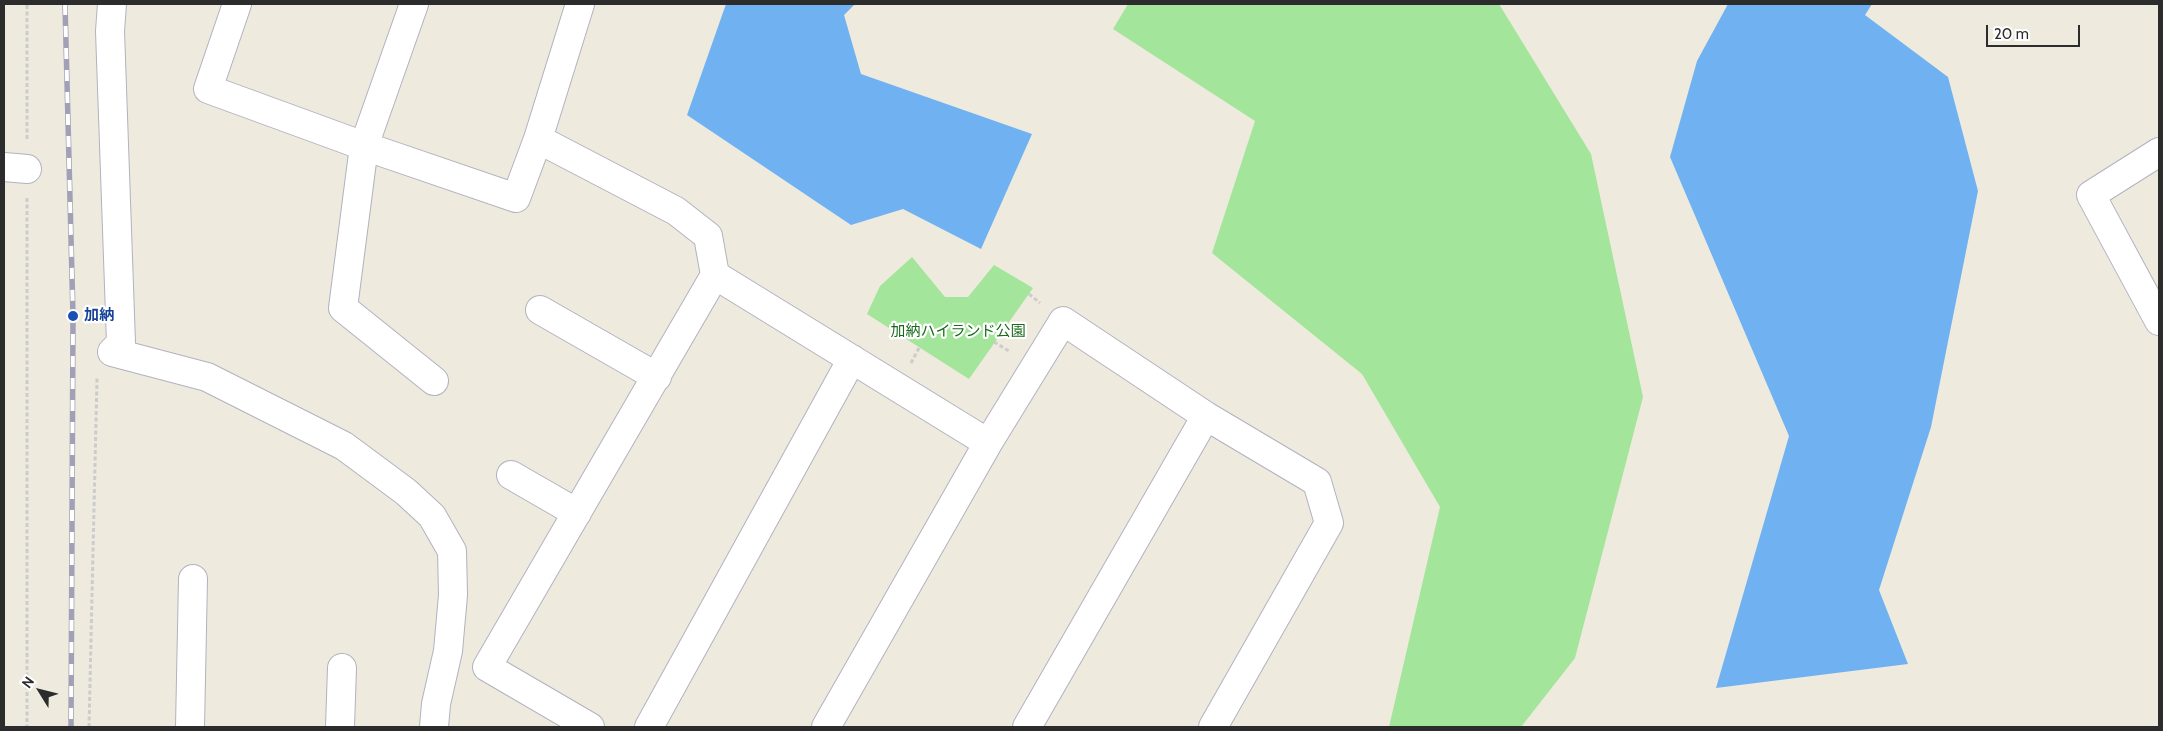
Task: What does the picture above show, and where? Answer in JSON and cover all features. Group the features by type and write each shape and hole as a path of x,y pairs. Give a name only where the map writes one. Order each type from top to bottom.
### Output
{"street":[{"path":"112,4 110,31 121,344 112,352"},
{"path":"238,4 208,89 364,146 516,198 538,139 580,4"},
{"path":"414,4 364,146 343,308 434,381"},
{"path":"538,139 676,211 708,236 714,275 657,377 487,667 551,718 590,727"},
{"path":"2159,152 2091,195 2159,321"},
{"path":"714,275 988,443"},
{"path":"540,310 657,377"},
{"path":"826,727 988,443 1063,321 1206,416 1317,482 1329,523 1213,727"},
{"path":"112,352 207,377 344,446 406,492 432,516 452,551 453,595 448,651 436,704 434,727"},
{"path":"650,727 852,359"},
{"path":"1027,727 1206,416"},
{"path":"510,475 577,513"},
{"path":"190,727 193,579"},
{"path":"340,727 342,668"}],"path":[{"path":"27,4 15,168 27,727"},
{"path":"88,727 98,361 112,352"}],"green space":[{"path":"1128,4 1499,4 1591,154 1643,397 1575,658 1521,727 1389,727 1440,507 1362,374 1212,253 1255,121 1113,29"},
{"name":"加納ハイランド公園","path":"912,257 945,297 968,297 994,265 1033,288 969,379 867,314 880,286"}],"water":[{"path":"726,4 855,4 844,15 861,74 1032,134 981,249 903,209 851,225 687,115"},
{"path":"1728,4 1872,4 1865,15 1948,77 1978,191 1931,427 1879,590 1908,664 1716,688 1789,436 1670,157 1697,61"}],"railway":[{"path":"65,4 73,316 71,727"}],"place":[{"name":"加納","path":"73,316"}]}
